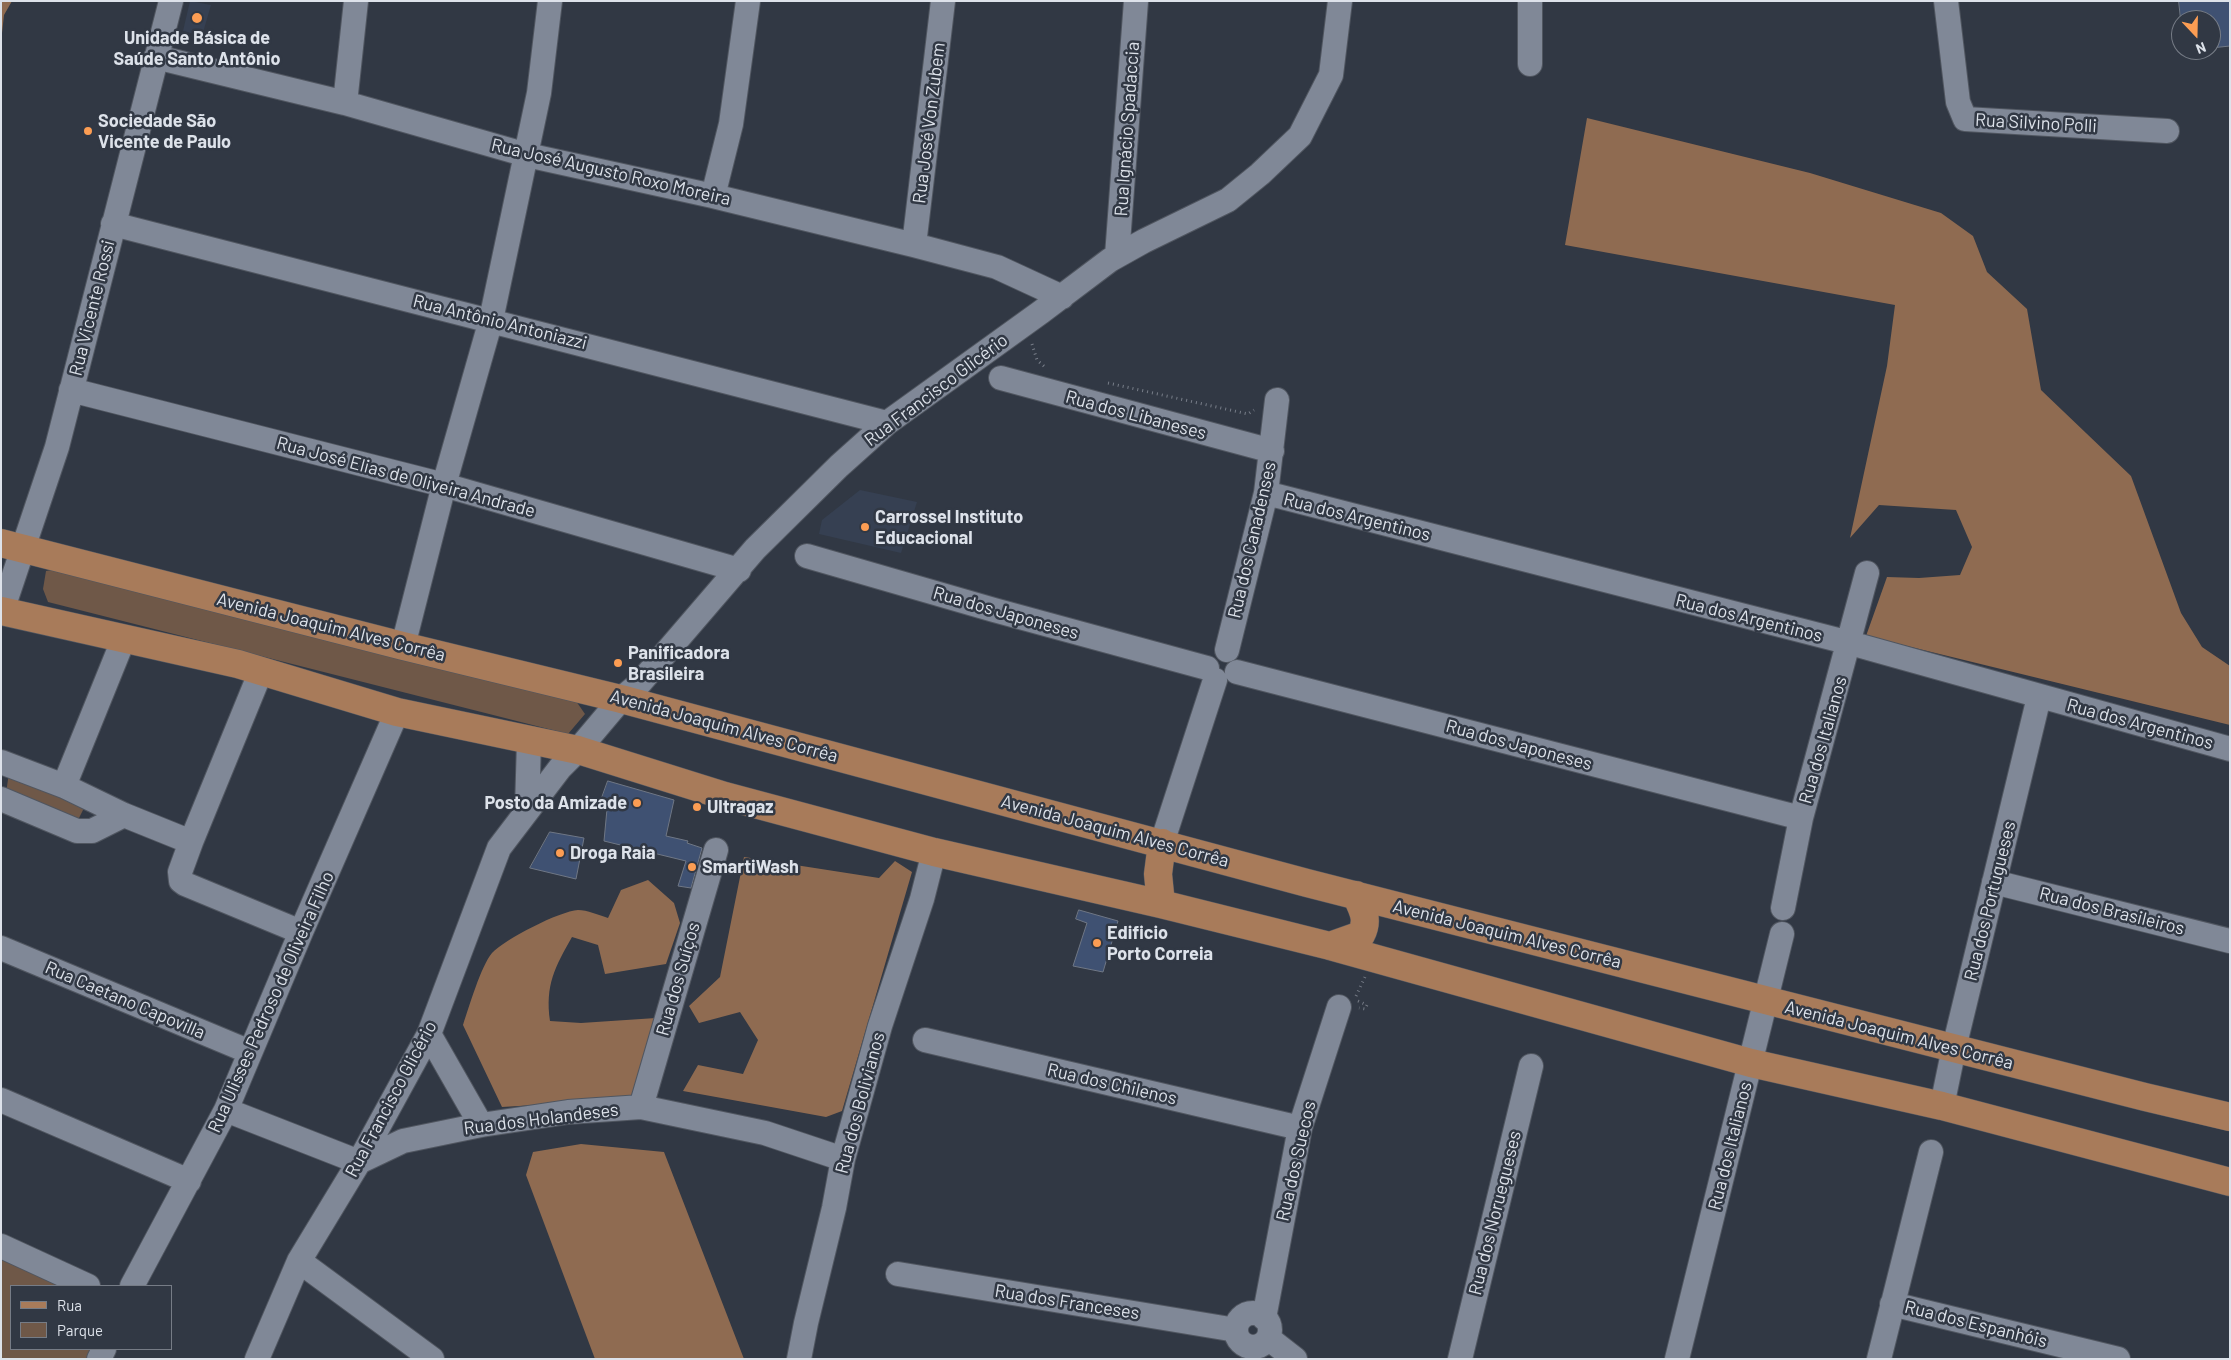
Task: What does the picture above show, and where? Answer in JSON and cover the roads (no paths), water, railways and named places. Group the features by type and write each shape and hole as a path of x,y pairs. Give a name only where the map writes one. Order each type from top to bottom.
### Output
{"main road":[{"name":"Avenida Joaquim Alves Corrêa","path":"12,546 402,646 621,699 1356,895 1764,1001 2230,1117"},
{"path":"2,611 238,664 397,712 578,750 724,796 934,852 1161,904 1330,946 1751,1063 1942,1106 2230,1182"},
{"path":"1161,904 1158,874 1162,843"},
{"path":"1330,946 1361,935 1366,926 1365,915 1356,895"}],"street":[{"name":"Rua Vicente Rossi","path":"2,611 12,546 57,447 171,1"},
{"path":"345,103 356,1"},
{"path":"402,646 444,484 491,320 527,155 541,79 550,1"},
{"path":"713,196 731,124 748,1"},
{"name":"Rua José Von Zubem","path":"914,245 942,1"},
{"name":"Rua Ignácio Spadaccia","path":"1117,256 1136,1"},
{"name":"Rua Francisco Glicério","path":"257,1359 299,1261 359,1162 429,1034 499,848 560,768 578,750 621,699 639,684 755,550 806,498 887,423 1117,256 1228,200 1260,174 1300,136 1331,75 1340,1"},
{"path":"1530,1 1530,64"},
{"name":"Rua Silvino Polli","path":"1946,1 1958,102 1964,119 2167,131"},
{"name":"Rua José Augusto Roxo Moreira","path":"156,57 345,103 527,155 713,196 914,245 997,267 1062,297"},
{"name":"Rua Antônio Antoniazzi","path":"114,224 887,423"},
{"name":"Rua dos Libaneses","path":"1000,378 1272,451"},
{"name":"Rua José Elias de Oliveira Andrade","path":"71,390 444,484 739,570"},
{"name":"Rua dos Canadenses","path":"1220,673 1238,667 1236,656 1227,650 1266,493 1277,402"},
{"name":"Rua dos Argentinos","path":"1266,493 1850,643 2230,749"},
{"name":"Rua dos Japoneses","path":"807,556 1220,673 1801,818"},
{"name":"Rua dos Italianos","path":"1783,908 1801,818 1850,643 1867,573"},
{"path":"64,786 124,638"},
{"path":"261,672 191,842 180,872 181,881 301,932"},
{"path":"1162,843 1220,673"},
{"name":"Rua dos Portugueses","path":"1942,1106 1954,1048 2039,697"},
{"name":"Rua Ulisses Pedroso de Oliveira Filho","path":"133,1285 226,1110 397,712"},
{"path":"528,809 529,741"},
{"path":"1,762 64,786 124,815 191,842"},
{"path":"1,799 77,831 92,831 124,815"},
{"name":"Rua dos Suíços","path":"641,1107 716,850"},
{"name":"Rua dos Bolivianos","path":"799,1359 834,1208 843,1160 880,1026 922,899 934,852"},
{"name":"Rua dos Brasileiros","path":"1994,882 2230,941"},
{"name":"Rua dos Italianos","path":"1677,1359 1782,934"},
{"name":"Rua Caetano Capovilla","path":"1,948 250,1052"},
{"name":"Rua dos Suecos","path":"1266,1328 1300,1128 1339,1007"},
{"path":"429,1034 481,1125"},
{"name":"Rua dos Chilenos","path":"924,1040 1300,1128"},
{"name":"Rua dos Noruegueses","path":"1460,1359 1531,1066"},
{"path":"1,1100 189,1181"},
{"name":"Rua dos Holandeses","path":"359,1162 403,1141 481,1125 568,1112 641,1107 765,1133 843,1160"},
{"path":"226,1110 359,1162"},
{"path":"1879,1359 1931,1152"},
{"path":"1,1246 86,1285"},
{"path":"299,1261 432,1359"},
{"name":"Rua dos Franceses","path":"898,1274 1238,1344"},
{"name":"Rua dos Espanhóis","path":"1892,1304 2118,1359"},
{"path":"1238,1344 1240,1320 1248,1314 1260,1314 1266,1328 1295,1359"}],"place":[{"name":"Unidade Básica de Saúde Santo Antônio","path":"197,18"},
{"name":"Sociedade São Vicente de Paulo","path":"88,131"},
{"name":"Carrossel Instituto Educacional","path":"865,527"},
{"name":"Panificadora Brasileira","path":"618,663"},
{"name":"Posto da Amizade","path":"637,803"},
{"name":"Ultragaz","path":"697,807"},
{"name":"Droga Raia","path":"560,853"},
{"name":"SmartiWash","path":"692,867"},
{"name":"Edificio Porto Correia","path":"1097,943"}]}
